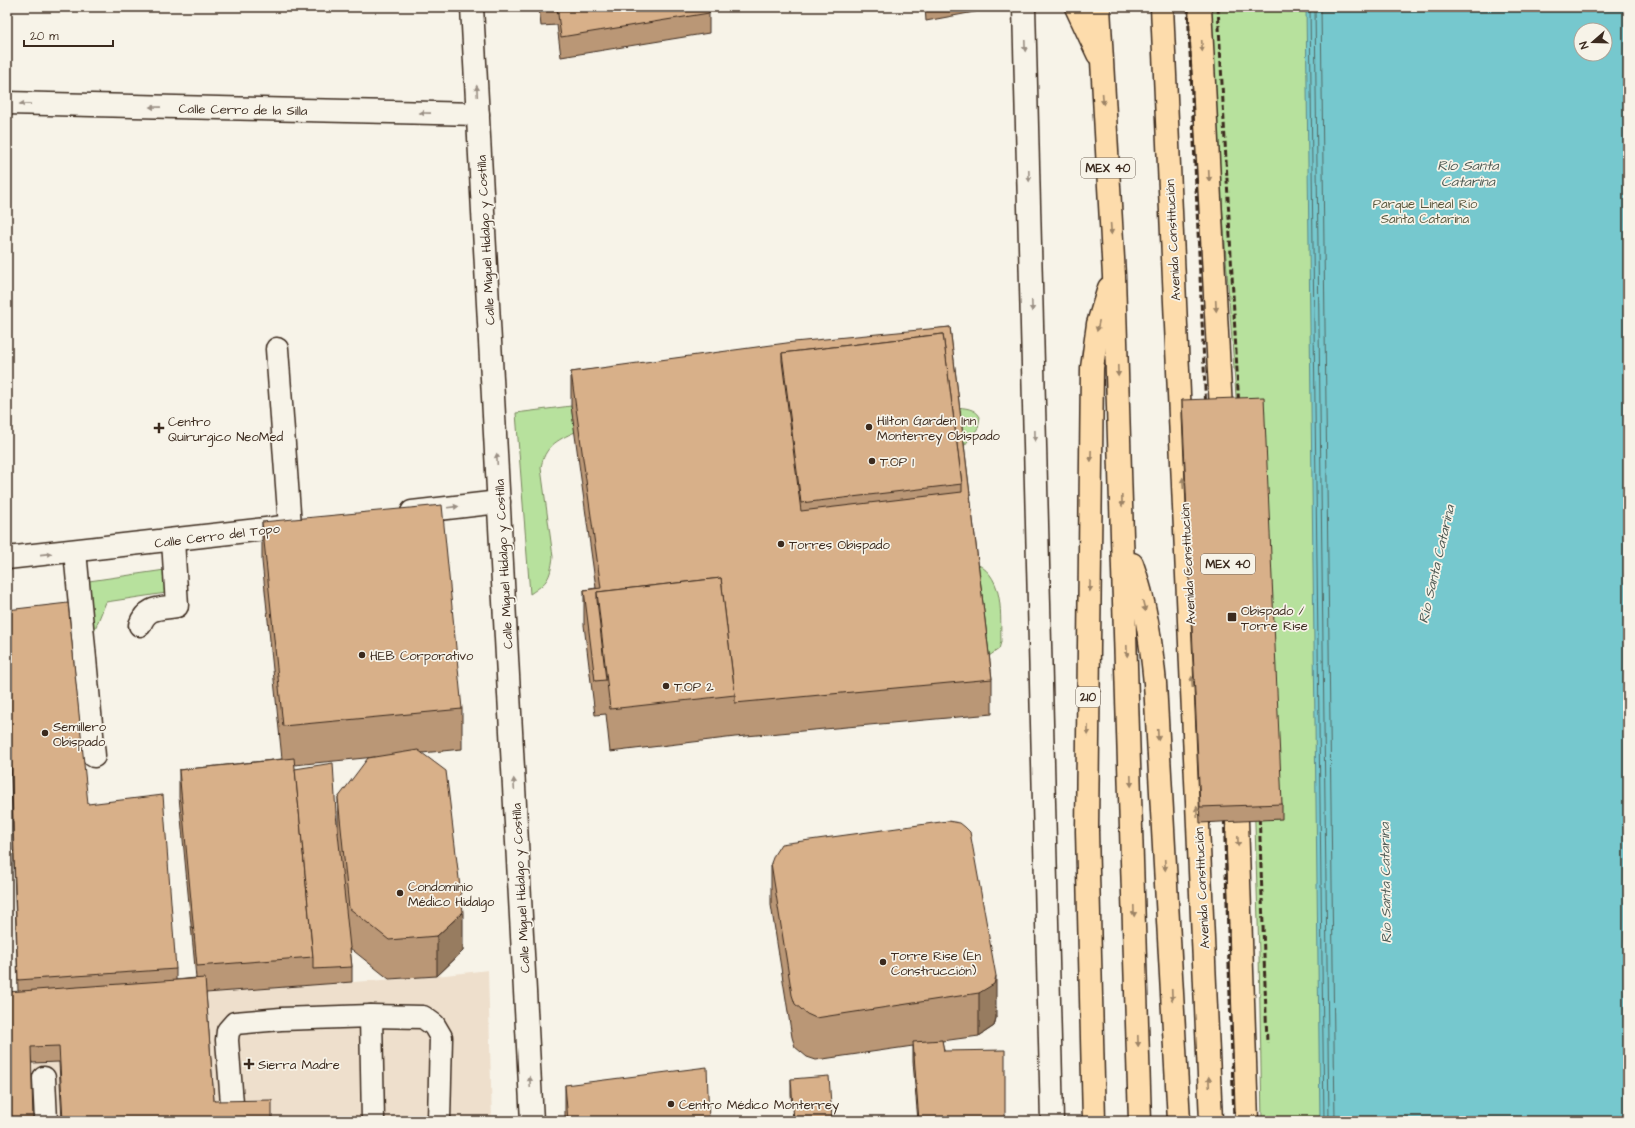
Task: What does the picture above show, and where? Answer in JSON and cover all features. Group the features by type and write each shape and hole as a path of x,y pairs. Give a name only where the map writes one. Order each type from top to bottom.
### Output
{"main road":[{"path":"1076,7 1101,60"},
{"name":"MEX 40","path":"1099,7 1114,276 1124,542 1140,1121"},
{"name":"Avenida Constitución","path":"1162,7 1211,1121"},
{"path":"1200,7 1223,450"},
{"name":"210","path":"1094,1121 1087,831 1092,368 1098,324 1114,276"},
{"path":"1124,542 1136,576 1145,610 1152,647 1179,1121"},
{"path":"1235,774 1248,1121"}],"street":[{"name":"Calle Miguel Hidalgo y Costilla","path":"472,7 532,1121"},
{"path":"1024,7 1052,1121"},
{"name":"Calle Cerro de la Silla","path":"7,103 478,114"},
{"path":"277,349 290,526"},
{"path":"391,514 499,502"},
{"name":"Calle Cerro del Topo","path":"7,558 313,524"},
{"path":"140,625 143,616 153,609 177,606 173,540"},
{"path":"76,551 94,756"},
{"path":"371,1016 374,1121"},
{"path":"233,1116 227,1040 228,1031 235,1023 281,1019 371,1016 423,1017 434,1025 441,1037 439,1121"},
{"path":"44,1078 46,1121"}],"shaded area":[{"name":"Sierra Madre","path":"488,970 492,1121 7,1121 7,1007 437,976"}],"green space":[{"name":"Río Santa Catarina","path":"1208,7 1628,7 1628,1121 1262,1121 1259,954 1246,535"},
{"path":"571,406 575,432 557,441 548,449 541,468 553,557 551,570 547,579 541,586 530,594 516,413"},
{"path":"955,407 973,410 980,417 978,428 961,450"},
{"path":"977,564 986,570 992,578 997,588 999,598 1001,642 999,649 989,656"},
{"path":"165,570 166,593 106,602 90,641 89,581"}],"water":[{"name":"Río Santa Catarina","path":"1306,7 1628,7 1628,1121 1320,1121"}],"building":[{"path":"557,7 708,7 709,13 561,37"},
{"name":"Torres Obispado","path":"950,327 992,679 735,703 721,578 597,592 606,680 595,681 584,590 601,588 571,372 794,342","holes":["943,334 962,492 801,511 782,353"]},
{"name":"T.OP 1","path":"943,334 962,484 801,503 782,353"},
{"name":"Obispado / Torre Rise","path":"1264,397 1282,804 1200,807 1182,400"},
{"name":"HEB Corporativo","path":"442,505 462,709 283,726 262,522"},
{"name":"T.OP 2","path":"721,578 735,695 610,709 597,592"},
{"name":"Semillero Obispado","path":"68,603 88,804 163,795 176,969 18,980 7,610"},
{"name":"Condominio Médico Hidalgo","path":"418,750 446,771 463,912 437,936 389,940 349,908 338,798 368,758"},
{"path":"294,758 313,957 197,966 179,770"},
{"path":"333,763 336,814 352,967 313,969 295,769"},
{"name":"Torre Rise (En Construcción)","path":"948,821 960,823 970,832 996,976 994,984 979,993 816,1018 807,1014 795,1004 792,995 771,863 781,844"},
{"path":"205,978 214,1101 272,1100 272,1121 63,1121 59,1046 31,1047 33,1121 7,1121 7,992"},
{"path":"942,1040 944,1051 1005,1050 1005,1121 919,1121 913,1042"},
{"path":"707,1067 709,1121 568,1121 565,1085"},
{"path":"829,1076 832,1119 840,1118 841,1121 794,1121 791,1079"}],"railway":[{"path":"1188,7 1206,411"},
{"path":"1218,7 1239,409"},
{"path":"1259,809 1267,1043"},
{"path":"1224,810 1234,1121"}],"place":[{"name":"Hilton Garden Inn Monterrey Obispado","path":"869,427"},
{"name":"Centro Quirurgico NeoMed","path":"159,428"},
{"name":"T.OP 1","path":"872,461"},
{"name":"Torres Obispado","path":"781,544"},
{"name":"Obispado / Torre Rise","path":"1232,617"},
{"name":"HEB Corporativo","path":"362,655"},
{"name":"T.OP 2","path":"666,686"},
{"name":"Semillero Obispado","path":"45,733"},
{"name":"Condominio Médico Hidalgo","path":"400,893"},
{"name":"Torre Rise (En Construcción)","path":"883,962"},
{"name":"Sierra Madre","path":"249,1064"},
{"name":"Centro Médico Monterrey","path":"671,1104"}],"park label":[{"name":"Parque Lineal Río Santa Catarina","path":"1425,210"}]}
